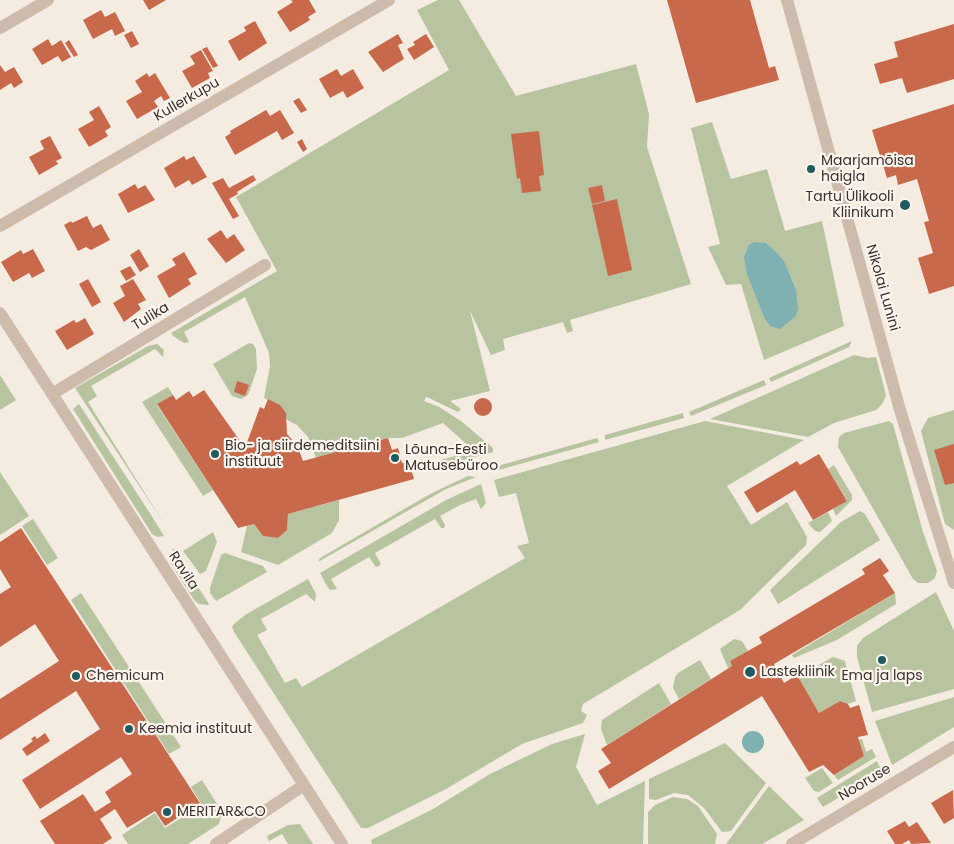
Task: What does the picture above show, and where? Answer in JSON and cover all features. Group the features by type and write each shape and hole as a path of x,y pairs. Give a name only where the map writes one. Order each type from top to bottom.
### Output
{"street":[{"path":"0,28 48,0"},
{"name":"Kullerkupu","path":"0,226 389,0"},
{"name":"Nikolai Lunini","path":"787,0 900,410 954,582"},
{"name":"Tulika","path":"52,394 265,265"},
{"name":"Ravila","path":"0,313 342,844"},
{"name":"Nooruse","path":"792,844 954,747"},
{"path":"216,844 304,786"}],"green space":[{"path":"438,0 459,0 516,96 636,64 649,114 647,147 691,284 570,320 573,331 567,333 563,322 503,339 505,350 491,355 470,311 490,391 450,401 461,409 458,412 426,397 424,401 439,407 461,421 493,448 493,452 441,466 440,460 474,451 443,423 402,438 388,438 316,458 308,437 297,425 287,420 280,405 264,398 270,366 269,353 245,297 184,332 189,342 184,343 171,333 277,271 236,197 449,70 417,10"},
{"path":"712,122 731,179 767,169 785,231 822,221 844,326 764,360 741,284 726,285 708,247 720,244 691,128"},
{"path":"852,341 849,347 771,382 769,378"},
{"path":"249,343 253,344 256,349 257,369 248,395 241,399 232,396 213,364"},
{"path":"157,344 164,350 163,357 155,349 91,386 97,396 88,402 163,522 75,388 148,346"},
{"path":"854,355 868,358 876,357 886,395 883,403 876,410 834,423 808,437 710,419"},
{"path":"0,375 16,400 0,410"},
{"path":"764,380 766,385 691,416 689,412"},
{"path":"168,387 173,395 157,405 213,490 203,496 142,402"},
{"path":"79,404 164,536 157,537 152,534 73,409"},
{"path":"954,410 954,530 945,524 921,431 928,418"},
{"path":"683,413 684,418 605,440 605,435"},
{"path":"705,421 804,440 727,486 751,525 787,502 807,537 806,545 740,610 583,704 581,711 587,715 583,723 522,744 446,789 368,828 361,828 234,632 232,627 234,624 245,615 308,579 316,594 315,602 306,594 261,619 267,630 257,635 285,683 296,678 302,687 525,558 517,546 529,543 516,493 499,497 494,480"},
{"path":"889,421 893,424 923,532 937,571 935,578 928,583 918,583 913,579 838,447 839,437 844,433"},
{"path":"597,438 599,442 495,471 501,465"},
{"path":"834,465 852,495 852,500 836,516 833,509 847,500 828,469"},
{"path":"0,472 29,516 0,535"},
{"path":"468,476 476,477 446,489 318,562 320,558 430,494"},
{"path":"481,484 486,503 481,509 476,499 460,505 440,516 445,525 444,528 441,528 435,519 375,553 381,564 379,566 376,567 369,557 331,579 337,589 330,590 327,586 320,573 448,499"},
{"path":"339,500 339,520 332,533 278,565 241,552 247,526 254,524 263,536 278,538 287,530 288,514"},
{"path":"860,511 865,514 880,540 778,604 770,590 841,522"},
{"path":"828,512 832,521 820,532 815,531 808,523"},
{"path":"33,519 58,558 47,565 22,526"},
{"path":"213,532 217,542 206,571 200,574 183,551"},
{"path":"173,548 208,605 199,604 194,600 170,562"},
{"path":"225,553 263,566 267,572 216,601 210,593 210,588 221,555"},
{"path":"936,592 954,631 954,689 872,712 857,657 857,646 863,638"},
{"path":"81,593 181,747 169,754 71,600"},
{"path":"895,593 896,604 837,640 794,658 792,655"},
{"path":"734,639 742,641 748,651 730,661 732,666 728,668 720,649"},
{"path":"833,657 845,661 856,701 848,704 840,701 819,713 798,677"},
{"path":"700,660 711,679 679,699 673,688 675,677 678,673"},
{"path":"659,683 671,704 607,745 601,729 602,720"},
{"path":"954,697 954,727 892,765 875,721"},
{"path":"585,734 576,767 597,805 645,781 643,844 372,844 371,840 433,809 490,774 552,744"},
{"path":"862,739 866,752 872,749 876,757 838,780 834,775 864,756 859,740"},
{"path":"725,743 766,783 731,831 722,832 704,808 688,795 674,793 656,800 649,799 649,779"},
{"path":"877,761 882,772 823,807 817,798"},
{"path":"822,768 833,783 819,792 814,791 805,778"},
{"path":"202,780 222,812 219,824 188,844 128,844 122,835 155,813 165,828 202,805 191,787"},
{"path":"769,786 804,820 762,844 726,844"},
{"path":"673,797 687,799 698,806 717,834 715,844 648,844 648,812 655,805"},
{"path":"300,824 313,844 288,844 282,834 269,841 267,836 288,825"}],"water":[{"path":"754,242 766,243 784,261 796,290 798,309 796,316 780,329 770,326 765,319 747,274 744,257 749,245"},
{"path":"753,731 761,734 764,742 761,750 753,753 745,750 742,742 745,734"}],"building":[{"path":"143,0 166,0 149,10"},
{"path":"291,0 309,0 316,12 308,17 310,20 290,32 277,12 293,2"},
{"path":"667,0 750,0 769,68 775,66 779,80 696,103"},
{"path":"101,10 105,17 115,12 125,31 115,36 112,29 93,39 83,20"},
{"path":"255,21 267,43 239,61 228,41 246,31 244,27"},
{"path":"954,24 954,79 907,93 902,78 880,84 874,64 898,57 894,42"},
{"path":"132,31 139,44 131,48 124,35"},
{"path":"398,34 403,43 398,45 404,59 383,72 368,52"},
{"path":"426,34 434,47 414,60 407,49 415,45 413,42"},
{"path":"48,39 52,46 61,40 71,57 62,62 58,56 42,65 32,49"},
{"path":"69,40 78,55 74,57 65,43"},
{"path":"207,47 218,66 213,68 202,49"},
{"path":"201,50 213,71 208,73 210,78 192,88 182,71 195,64 190,56"},
{"path":"0,65 5,72 14,67 23,82 14,88 11,83 0,90"},
{"path":"337,69 341,76 353,69 364,88 347,98 343,91 330,98 319,79"},
{"path":"147,73 149,77 155,73 170,98 164,101 161,96 154,101 158,107 137,119 126,101 142,92 135,81"},
{"path":"299,98 307,110 301,113 293,101"},
{"path":"954,104 954,286 929,294 918,258 933,253 924,222 929,221 917,179 898,185 896,175 887,178 872,130"},
{"path":"99,106 111,127 105,131 108,136 89,147 78,129 94,120 89,112"},
{"path":"266,110 270,116 280,110 294,133 282,140 277,131 235,155 225,137 231,133 230,131"},
{"path":"539,131 544,175 539,176 541,191 522,193 520,178 517,179 511,134"},
{"path":"50,136 62,158 56,161 58,164 39,175 29,157 44,149 40,141"},
{"path":"302,139 307,149 303,152 297,142"},
{"path":"184,156 186,160 194,156 207,177 192,185 189,180 175,188 164,168"},
{"path":"253,175 256,180 229,199 239,216 233,219 212,183 223,178 229,188"},
{"path":"135,184 138,189 145,185 155,200 128,213 118,194"},
{"path":"602,185 605,201 592,204 588,188"},
{"path":"617,199 632,270 608,276 592,205"},
{"path":"87,216 93,228 101,224 110,240 91,250 86,247 78,251 64,225"},
{"path":"221,230 227,239 234,234 245,250 226,263 207,239"},
{"path":"33,249 45,271 32,278 29,273 13,282 1,262 21,250 23,254"},
{"path":"139,249 149,266 140,272 130,255"},
{"path":"184,252 197,274 188,279 191,284 169,298 157,276 176,265 172,259"},
{"path":"130,266 136,275 126,281 120,271"},
{"path":"88,279 101,302 92,307 79,284"},
{"path":"133,279 146,300 138,304 141,309 124,322 113,303 125,296 120,286"},
{"path":"85,318 94,334 67,350 55,331 74,320 76,323"},
{"path":"237,381 249,385 245,396 234,392"},
{"path":"204,390 245,448 260,407 264,409 268,399 280,405 286,413 287,434 297,445 303,461 388,438 392,450 398,448 402,463 409,462 414,479 288,514 287,530 278,538 263,536 254,524 238,528 157,404 173,395 176,400 189,391 193,397"},
{"path":"483,398 490,400 492,407 490,414 483,416 476,414 474,407 476,400"},
{"path":"954,444 954,483 945,485 934,450"},
{"path":"819,454 847,501 813,520 795,490 757,513 744,492 797,461 800,465"},
{"name":"Chemicum","path":"21,528 200,803 165,826 155,811 127,828 115,809 100,819 112,838 103,844 55,844 40,821 83,794 95,812 111,802 105,792 132,774 121,757 40,809 22,780 100,729 76,691 0,740 0,699 59,661 35,624 0,647 0,594 11,587 0,569 0,542"},
{"name":"Lastekliinik","path":"880,558 889,571 883,575 895,593 774,664 784,683 797,675 819,713 840,701 848,704 850,708 859,705 868,735 858,737 864,756 834,775 823,765 809,772 762,696 609,789 598,771 611,763 601,749 732,666 730,661 762,643 759,637 865,574 862,569"},
{"path":"45,733 50,741 27,756 22,749 33,741 31,739 35,736 37,739"},
{"path":"953,790 954,818 944,824 931,803"},
{"path":"905,821 909,827 917,822 931,843 911,844 909,840 902,844 895,844 887,831"}],"place":[{"name":"Maarjamõisa haigla","path":"811,169"},
{"name":"Tartu Ülikooli Kliinikum","path":"905,205"},
{"name":"Bio- ja siirdemeditsiini instituut","path":"215,454"},
{"name":"Lõuna-Eesti Matusebüroo","path":"395,458"},
{"name":"Ema ja laps","path":"882,660"},
{"name":"Lastekliinik","path":"750,672"},
{"name":"Chemicum","path":"76,676"},
{"name":"Keemia instituut","path":"129,729"},
{"name":"MERITAR&CO","path":"167,812"}]}
